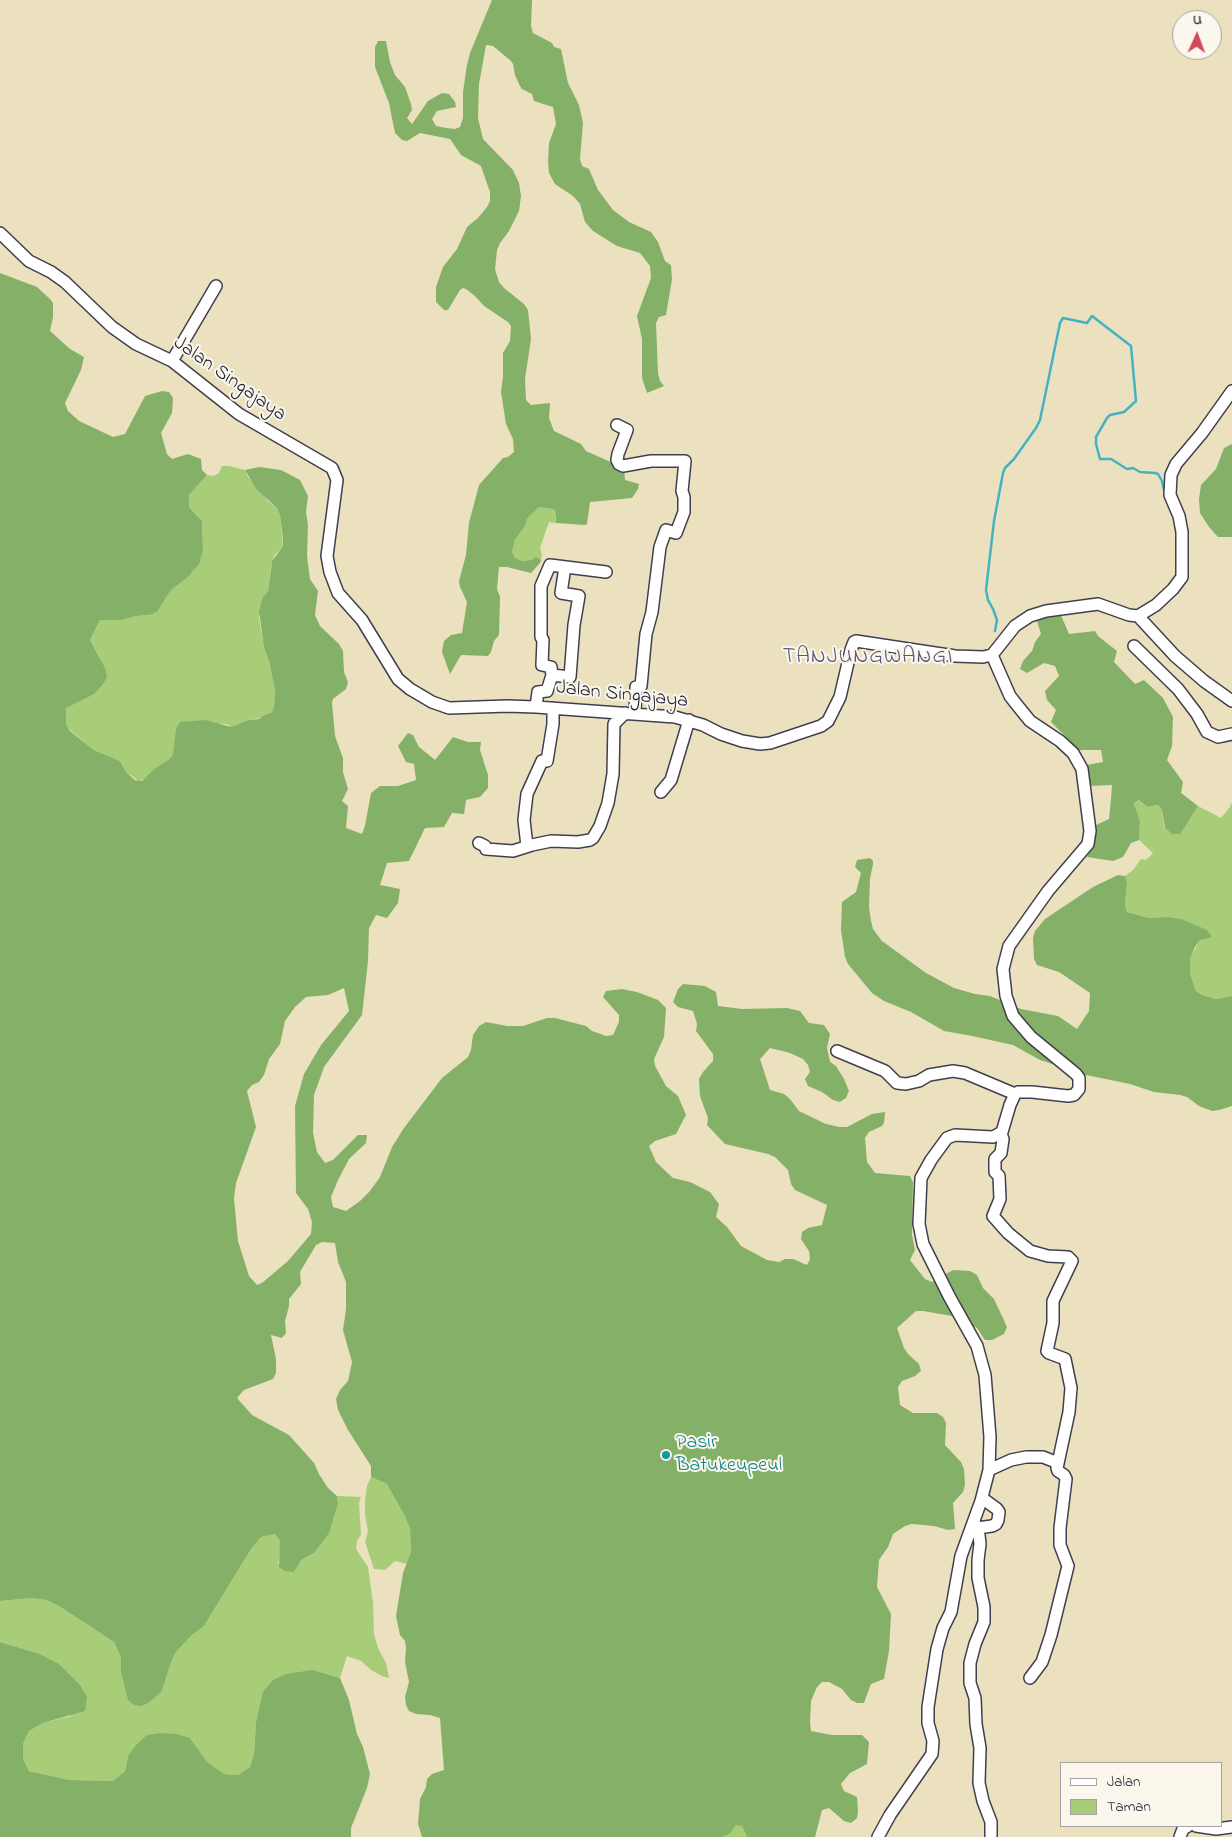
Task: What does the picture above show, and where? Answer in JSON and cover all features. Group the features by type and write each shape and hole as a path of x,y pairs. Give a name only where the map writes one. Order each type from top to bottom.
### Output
{"street":[{"name":"Jalan Singajaya","path":"0,233 29,261 51,272 65,282 112,327 136,344 172,361 239,414 332,468 337,480 328,556 330,572 338,593 362,620 398,679 410,689 450,707 536,706 675,717 689,720 720,734 742,741 760,744 770,743 821,726 828,721 840,696 851,650 856,641 962,657 992,655"},
{"path":"172,361 216,286"},
{"path":"1138,616 1156,605 1173,589 1182,576 1182,532 1179,516 1170,495 1171,476 1176,464 1202,433 1232,391"},
{"path":"479,843 487,849 513,850 551,841 585,842 593,838 600,826 613,774 614,724 630,713 636,686 641,686 646,634 652,612 660,547 666,530 676,533 684,512 682,491 685,461 651,462 624,466 620,464 617,460 618,454 627,430 617,425"},
{"path":"536,706 538,692 547,691 552,675 551,667 542,665 541,586 550,565 606,572"},
{"path":"552,675 570,677 574,625 579,596 560,593 565,567"},
{"path":"837,1051 885,1071 897,1082 906,1084 929,1075 953,1071 965,1073 1015,1094 1032,1092 1068,1096 1074,1095 1079,1089 1079,1078 1076,1074 1031,1038 1013,1016 1006,996 1003,969 1010,946 1048,892 1088,844 1090,831 1082,769 1073,753 1060,741 1030,721 1017,705 1010,696 992,655 1015,626 1030,616 1046,611 1098,604 1138,616 1175,656 1204,681 1232,701"},
{"path":"1134,646 1178,689 1197,714 1207,732 1218,737 1232,734"},
{"path":"527,846 524,820 527,794 542,761 547,761 553,724 553,708"},
{"path":"661,792 671,780 689,720"},
{"path":"1015,1094 1001,1134 1001,1153 995,1159 995,1172 999,1176 1000,1199 993,1216 999,1224 1030,1251 1048,1256 1065,1256 1071,1258 1072,1261 1053,1301 1053,1323 1047,1351 1065,1359 1071,1388 1069,1412 1058,1463 1058,1471 1066,1479 1060,1528 1060,1545 1068,1566 1052,1635 1042,1662 1030,1678"},
{"path":"878,1837 890,1815 932,1754 933,1741 928,1723 928,1706 937,1649 943,1628 951,1612 960,1556 976,1524 989,1470 990,1437 985,1375 977,1346 923,1244 918,1224 921,1178 930,1160 947,1138 955,1135 993,1137 1001,1134"},
{"path":"989,1470 1011,1460 1026,1457 1043,1457 1058,1463"},
{"path":"976,1524 992,1526 998,1520 999,1512 997,1509 982,1498"},
{"path":"976,1524 980,1544 978,1578 984,1607 984,1622 970,1663 970,1683 975,1698 976,1724 980,1748 979,1783 991,1822 991,1837"},
{"path":"1203,1827 1216,1829 1232,1828"}],"green space":[{"path":"492,0 532,0 531,26 533,33 552,43 554,47 561,49 568,83 579,105 583,123 580,159 582,166 589,169 598,190 613,210 629,222 651,232 658,242 665,261 671,265 672,279 666,315 659,317 656,323 658,373 660,381 664,386 647,393 642,378 642,339 637,316 651,278 650,266 640,253 617,246 593,231 585,222 580,204 573,196 555,184 549,173 548,162 549,143 556,124 553,107 534,101 532,94 520,86 511,61 493,46 486,45 479,84 478,118 483,139 513,170 519,183 521,196 519,211 497,250 495,269 499,282 524,304 528,310 531,339 525,379 526,400 531,405 550,403 549,418 554,431 581,444 586,451 624,468 625,480 639,484 632,498 590,502 587,524 585,525 556,523 555,511 553,509 539,507 527,519 525,526 515,540 512,552 515,558 523,561 536,557 541,560 540,563 531,573 499,567 497,589 500,597 499,635 494,641 488,656 461,655 450,674 442,652 444,641 451,635 462,633 467,602 459,581 466,555 469,523 479,485 503,458 508,457 514,452 513,439 506,424 501,392 503,353 510,341 511,326 463,288 448,310 444,310 436,302 436,287 443,267 457,249 467,227 487,207 490,201 490,192 481,166 461,155 450,139 420,133 407,141 402,140 395,133 389,103 375,67 375,47 378,41 386,41 390,62 395,75 405,87 411,104 412,110 407,118 412,124 428,101 442,93 449,94 456,107 437,111 432,119 436,126 455,129 460,127 463,118 463,92 470,53"},
{"path":"0,273 37,287 50,299 53,303 53,317 50,331 70,349 84,357 81,370 65,403 68,411 79,421 113,437 125,434 145,396 162,391 169,392 173,398 172,413 161,433 167,454 172,459 188,454 201,459 202,470 207,475 189,495 189,507 202,521 203,550 199,564 189,576 171,590 157,612 121,620 100,620 90,640 105,668 107,676 104,683 94,694 66,708 66,724 70,731 94,750 120,761 126,772 135,780 142,781 155,768 173,755 176,728 180,722 206,720 231,727 248,720 259,719 272,712 275,691 269,661 264,648 259,611 263,597 268,591 272,561 283,546 283,539 280,515 277,508 256,489 245,470 259,467 281,470 300,480 308,496 306,512 308,525 307,556 310,579 318,591 315,615 320,626 339,644 343,651 344,672 348,682 346,689 333,699 332,703 335,736 343,758 343,772 348,789 342,801 348,806 346,828 362,834 371,793 380,786 398,786 416,780 414,764 406,762 398,746 408,733 413,735 419,747 435,760 453,737 468,742 481,742 480,750 488,775 488,788 480,797 466,800 464,814 452,813 444,827 425,828 409,861 387,863 380,885 400,889 398,903 387,918 376,915 369,928 368,961 362,1015 324,1067 314,1095 313,1133 317,1152 325,1163 333,1160 358,1135 367,1135 366,1143 349,1159 338,1180 331,1197 333,1207 346,1211 370,1191 380,1177 392,1147 404,1128 442,1078 468,1057 473,1035 479,1026 486,1022 507,1026 523,1026 547,1018 555,1018 586,1026 592,1031 606,1036 613,1035 619,1022 619,1015 603,997 606,991 622,989 637,992 658,1000 666,1008 664,1037 654,1059 655,1066 666,1086 678,1096 686,1115 676,1134 655,1141 649,1146 656,1162 673,1178 690,1182 710,1192 719,1204 716,1217 727,1227 741,1246 767,1260 779,1262 785,1259 793,1259 807,1265 810,1259 809,1251 801,1239 802,1232 808,1228 822,1225 827,1205 795,1190 791,1184 788,1170 775,1157 725,1144 707,1125 708,1118 700,1096 699,1079 713,1061 713,1054 696,1031 697,1024 693,1011 678,1007 673,1002 678,989 683,984 705,986 716,992 718,1006 742,1009 787,1008 800,1011 809,1023 824,1025 830,1034 827,1048 830,1062 836,1066 844,1079 849,1091 846,1098 840,1102 833,1100 822,1092 808,1086 805,1079 810,1072 808,1065 803,1059 790,1053 770,1048 760,1059 770,1090 784,1094 799,1111 826,1124 840,1127 847,1127 872,1114 885,1112 882,1126 869,1132 865,1138 867,1162 875,1173 910,1176 913,1182 912,1235 915,1250 910,1260 925,1279 932,1282 953,1270 970,1271 977,1275 983,1288 994,1299 1007,1327 1004,1334 992,1340 985,1340 977,1328 952,1316 916,1311 897,1328 904,1348 919,1364 921,1371 915,1376 902,1381 898,1387 900,1405 913,1413 937,1413 943,1417 946,1423 945,1445 961,1462 964,1469 965,1485 963,1492 953,1503 955,1529 948,1530 934,1526 912,1524 905,1526 893,1534 888,1547 879,1560 877,1587 891,1614 889,1651 884,1679 871,1684 864,1703 857,1703 851,1700 842,1689 829,1682 822,1682 817,1687 811,1701 811,1731 832,1735 862,1735 869,1742 867,1764 850,1773 841,1784 844,1791 857,1797 857,1818 851,1823 844,1821 829,1808 822,1810 815,1837 747,1837 742,1826 736,1825 726,1836 721,1837 422,1837 418,1824 420,1799 426,1787 427,1779 432,1774 444,1770 440,1718 416,1714 409,1711 406,1705 405,1697 409,1682 405,1662 406,1648 405,1641 400,1635 396,1616 403,1573 411,1552 410,1529 387,1484 371,1477 371,1466 348,1430 338,1410 336,1399 340,1390 348,1381 352,1362 343,1330 346,1309 346,1282 338,1262 335,1243 322,1242 316,1245 300,1272 301,1284 289,1299 285,1321 286,1333 282,1338 271,1335 276,1359 276,1373 273,1379 244,1390 237,1398 252,1415 289,1435 314,1463 328,1488 337,1496 338,1503 329,1533 314,1553 301,1560 294,1572 285,1571 279,1567 280,1541 275,1534 261,1537 251,1549 204,1626 192,1635 176,1652 162,1691 148,1703 141,1706 134,1705 128,1700 121,1671 121,1657 114,1642 59,1606 46,1600 32,1598 0,1601","holes":["344,988 349,1011 321,1045 304,1074 295,1106 296,1193 308,1209 312,1222 311,1234 288,1261 257,1285 249,1276 238,1241 234,1198 236,1183 256,1127 247,1091 252,1085 259,1082 264,1075 269,1059 280,1044 285,1021 295,1007 306,997 328,995"]},
{"path":"1232,444 1232,537 1218,537 1200,513 1201,485 1216,469 1224,448"},
{"path":"222,466 245,470 248,477 268,501 277,508 280,515 283,546 274,556 271,565 268,591 263,597 259,618 264,648 269,661 275,691 274,706 272,712 231,727 226,724 180,722 176,728 174,755 155,768 145,779 139,781 126,772 120,761 94,750 70,730 66,724 66,708 72,704 100,658 90,640 100,620 121,620 157,612 171,590 194,571 203,542 202,521 189,507 189,495 207,475 214,476 219,473"},
{"path":"539,507 554,509 556,523 549,522 540,548 541,560 536,558 523,561 515,558 512,552 515,540 525,526 527,519"},
{"path":"1060,613 1069,634 1095,631 1098,636 1117,651 1114,662 1135,684 1144,680 1163,698 1173,717 1172,746 1167,760 1183,782 1181,793 1198,806 1180,834 1172,834 1165,828 1162,810 1158,805 1148,807 1139,800 1134,803 1140,821 1139,840 1131,843 1123,857 1113,861 1087,857 1090,851 1094,826 1109,819 1112,785 1089,786 1087,765 1103,762 1101,750 1079,750 1051,722 1056,710 1047,700 1045,691 1059,676 1055,666 1044,663 1027,673 1020,669 1023,661 1032,651 1035,642 1041,634 1037,621"},
{"path":"1140,800 1148,807 1158,805 1162,810 1164,827 1172,834 1190,817 1198,806 1221,818 1232,802 1232,996 1216,999 1196,991 1190,974 1190,959 1199,941 1205,940 1167,917 1149,918 1127,912 1125,905 1127,883 1125,876 1133,870 1141,859 1146,860 1153,853 1139,840 1140,821 1134,803"},
{"path":"870,858 873,861 869,907 871,921 873,929 882,941 926,973 954,988 990,996 1021,1009 1058,1016 1077,1029 1089,1011 1090,993 1059,972 1037,965 1034,959 1033,938 1035,931 1045,919 1093,887 1118,875 1125,876 1127,883 1125,905 1127,912 1149,918 1167,917 1181,919 1207,930 1212,937 1199,941 1195,947 1190,959 1190,974 1196,991 1202,995 1216,999 1232,996 1232,1106 1212,1111 1199,1106 1187,1097 1154,1092 1130,1084 1086,1075 1040,1060 1013,1045 944,1031 872,993 848,964 845,957 841,930 842,902 856,892 861,873 855,867 857,860"},
{"path":"371,1477 387,1484 403,1509 410,1529 411,1552 407,1564 395,1561 385,1570 374,1569 365,1542 368,1531 365,1499"},
{"path":"337,1496 361,1497 359,1503 361,1535 357,1541 356,1549 368,1567 373,1603 374,1634 378,1648 386,1663 389,1678 371,1670 361,1661 347,1656 340,1678 313,1670 256,1723 254,1753 250,1767 238,1775 224,1774 206,1762 190,1738 128,1756 125,1771 113,1781 70,1780 29,1771 23,1758 23,1744 29,1731 43,1723 71,1716 37,1653 0,1642 0,1601 32,1598 46,1600 59,1606 114,1642 121,1657 121,1671 162,1691 176,1652 192,1635 204,1626 251,1549 261,1537 275,1534 280,1541 281,1549 278,1564 301,1560 314,1553 338,1500"},
{"path":"0,1642 37,1653 59,1664 80,1685 87,1697 85,1711 43,1723 29,1731 23,1744 23,1758 29,1771 70,1780 113,1781 125,1771 128,1756 136,1745 147,1735 161,1733 176,1734 190,1738 207,1762 224,1774 238,1775 250,1767 254,1753 256,1723 263,1692 273,1680 286,1674 313,1670 340,1678 349,1700 357,1734 363,1747 370,1774 367,1788 351,1828 351,1837 0,1837"},
{"path":"736,1825 742,1826 747,1837 721,1837 726,1836"}],"waterway":[{"path":"995,631 997,620 988,600 986,590 994,521 1003,473 1040,420 1060,323 1063,318 1087,323 1092,316 1131,346 1136,401 1124,412 1110,415 1107,418 1096,437 1096,444 1100,459 1111,459 1127,469 1133,468 1140,472 1158,474 1164,490"}],"place":[{"name":"Pasir Batukeupeul","path":"666,1455"}],"district":[{"name":"TANJUNGWANGI","path":"868,658"}]}
